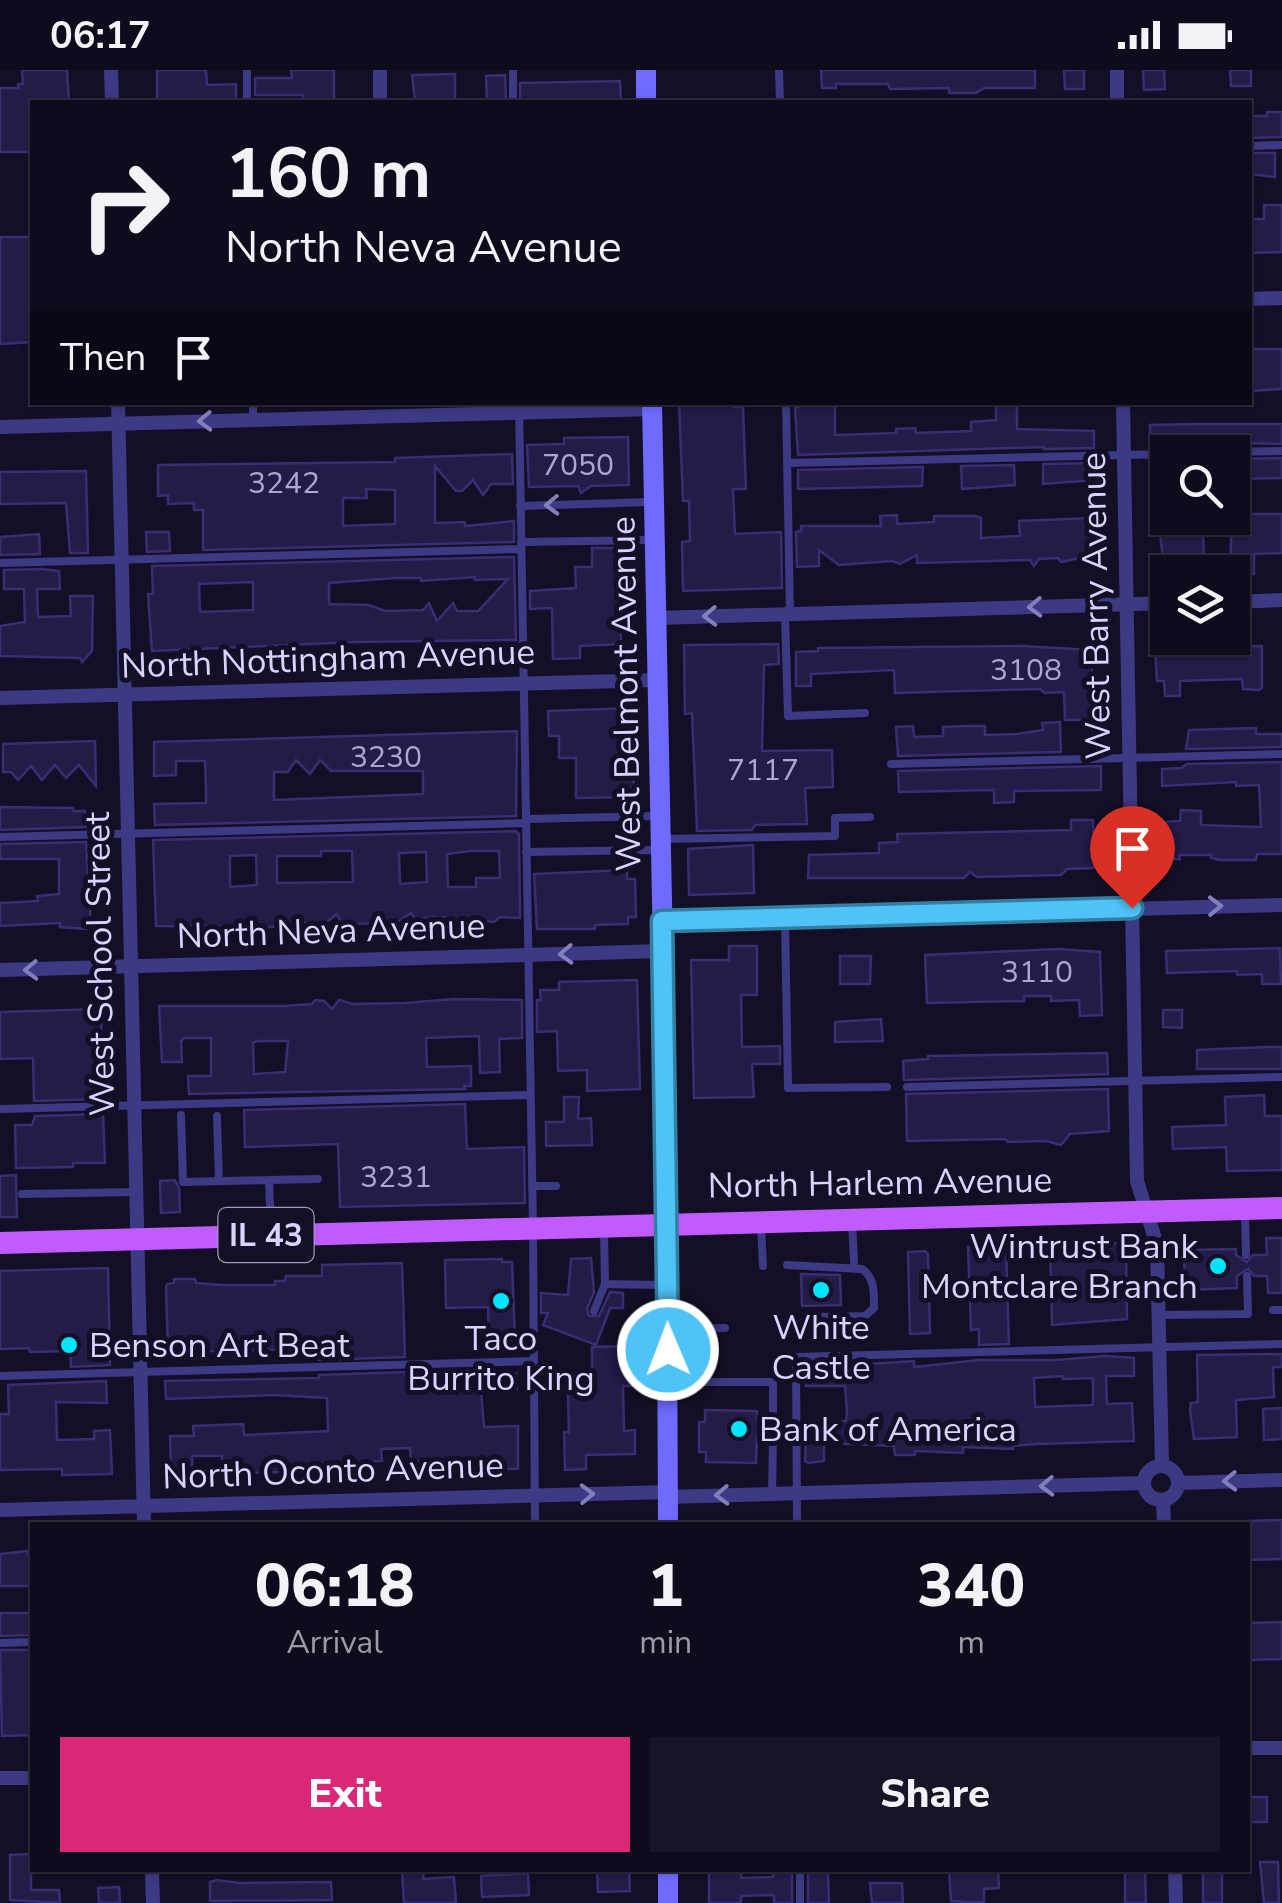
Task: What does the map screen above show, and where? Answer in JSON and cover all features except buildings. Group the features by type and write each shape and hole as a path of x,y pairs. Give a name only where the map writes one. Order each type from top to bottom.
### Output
{"main road":[{"path":"646,100 647,70"},
{"name":"West Belmont Avenue","path":"652,406 668,1224 668,1522"},
{"name":"North Harlem Avenue","path":"0,1242 1282,1208"},
{"path":"668,1872 668,1903"}],"street":[{"path":"111,70 112,100"},
{"path":"380,70 380,100"},
{"path":"1117,70 1118,100"},
{"path":"1252,299 1282,298"},
{"name":"West School Street","path":"118,405 144,1522"},
{"name":"West Barry Avenue","path":"1123,405 1137,1181 1157,1246 1162,1466"},
{"path":"0,427 253,420 386,409 652,406"},
{"path":"1250,601 1282,600"},
{"path":"656,618 1150,604"},
{"name":"North Nottingham Avenue","path":"0,698 658,680"},
{"path":"662,921 1282,905"},
{"name":"North Neva Avenue","path":"0,970 663,951"},
{"path":"1162,1466 1175,1472 1179,1483 1175,1493 1163,1500 1151,1496 1144,1483 1149,1471 1162,1466"},
{"path":"1179,1483 1282,1480"},
{"name":"North Oconto Avenue","path":"0,1510 1144,1483"},
{"path":"1163,1500 1164,1522"},
{"path":"1250,1748 1282,1748"},
{"path":"0,1778 30,1778"},
{"path":"152,1872 153,1903"},
{"path":"1175,1872 1176,1903"}],"lane":[{"path":"247,70 248,100"},
{"path":"512,70 513,100"},
{"path":"779,70 780,100"},
{"path":"1252,146 1282,146"},
{"path":"252,405 253,420"},
{"path":"786,405 788,716 865,713"},
{"path":"519,408 534,1522"},
{"path":"1250,451 1282,451"},
{"path":"787,463 1150,454"},
{"path":"520,506 654,502"},
{"path":"0,564 655,540"},
{"path":"891,764 1282,754"},
{"path":"0,836 660,816"},
{"path":"526,852 835,836 835,818 870,817"},
{"path":"784,918 788,1088 886,1086"},
{"path":"906,1087 1282,1076"},
{"path":"0,1108 530,1095"},
{"path":"181,1115 183,1182 318,1180"},
{"path":"218,1116 220,1181"},
{"path":"269,1180 271,1235"},
{"path":"532,1186 556,1186"},
{"path":"22,1194 135,1192"},
{"path":"1245,1209 1246,1255"},
{"path":"852,1219 854,1262"},
{"path":"761,1222 763,1266"},
{"path":"594,1311 605,1284 604,1226"},
{"path":"787,1265 862,1270 874,1290 874,1308 865,1316 812,1317 792,1328"},
{"path":"1159,1315 1248,1314 1247,1276"},
{"path":"605,1284 668,1285"},
{"path":"706,1328 707,1382"},
{"path":"668,1329 725,1328"},
{"path":"797,1522 796,1357 916,1349 1282,1344"},
{"path":"0,1376 534,1361"},
{"path":"668,1382 773,1382 773,1420"},
{"path":"772,1494 773,1437"},
{"path":"0,1643 30,1642"},
{"path":"800,1872 800,1903"}],"place":[{"name":"Wintrust Bank Montclare Branch","path":"1218,1266"},
{"name":"White Castle","path":"821,1290"},
{"name":"Taco Burrito King","path":"501,1301"},
{"name":"Benson Art Beat","path":"69,1345"},
{"name":"Bank of America","path":"739,1429"}],"route":[{"path":"668,1350 662,921 1132,908"}]}
